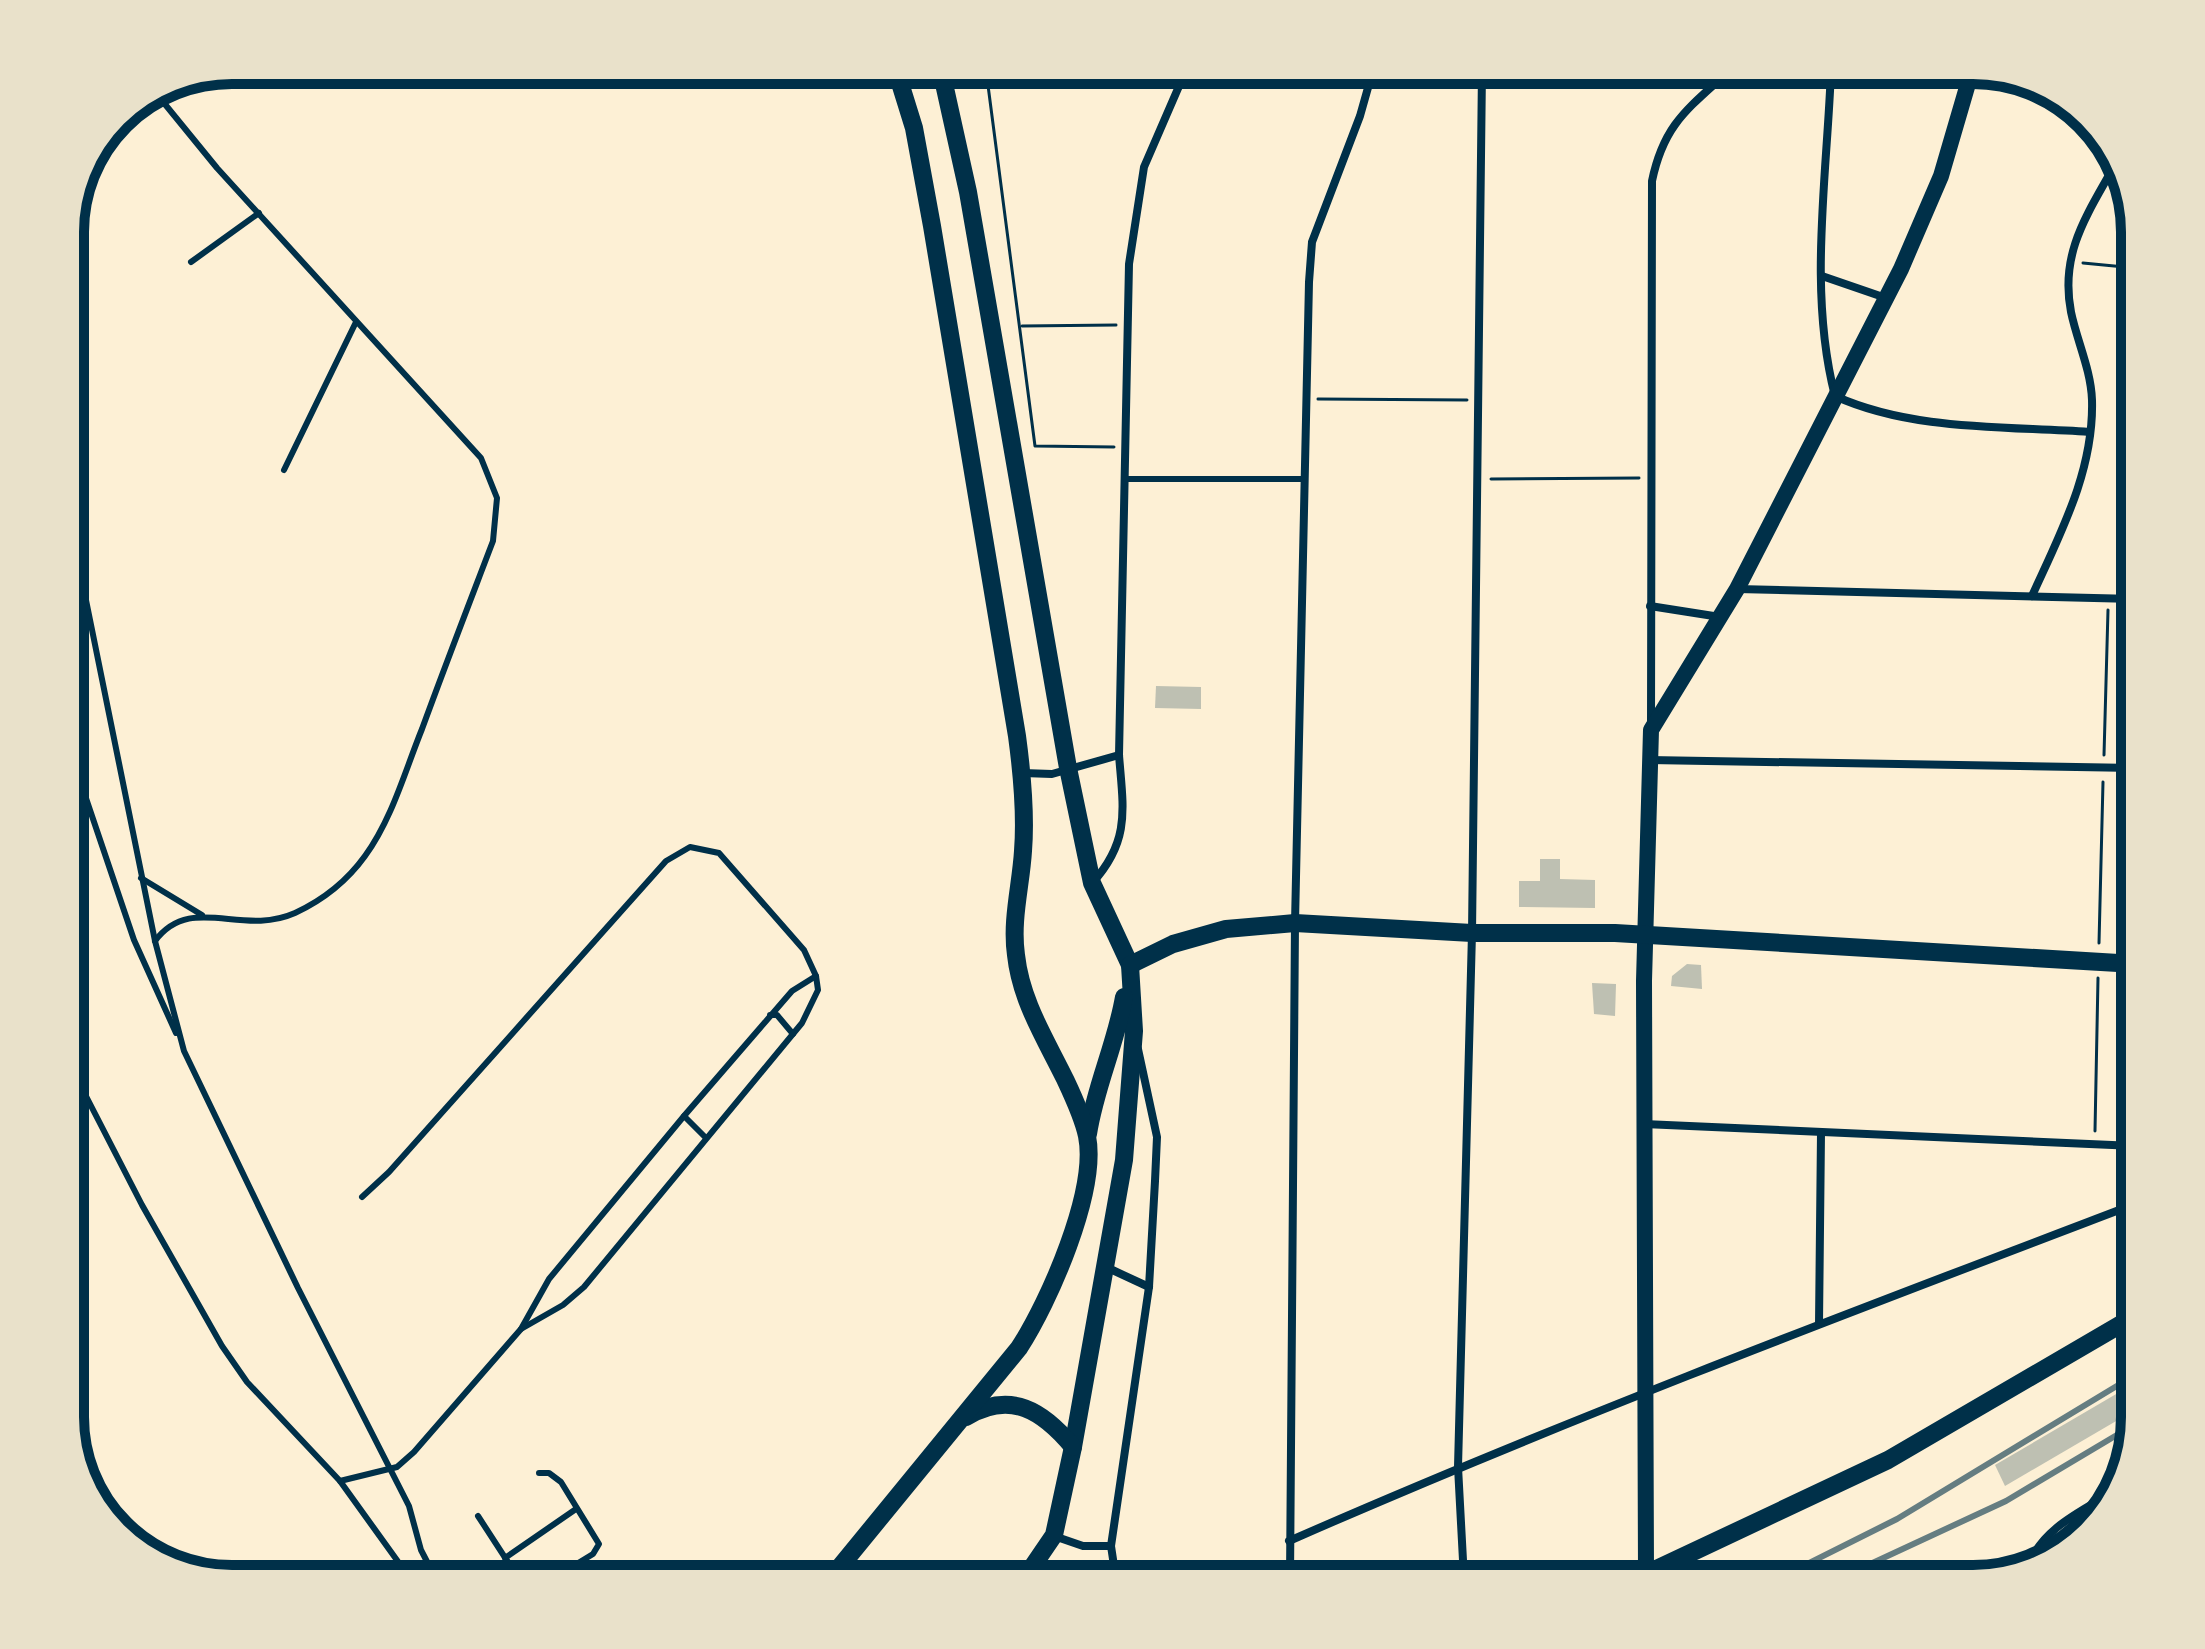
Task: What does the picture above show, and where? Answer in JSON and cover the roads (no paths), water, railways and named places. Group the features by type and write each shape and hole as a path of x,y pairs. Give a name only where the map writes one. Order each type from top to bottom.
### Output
{"main road":[{"path":"900,84 914,128 932,226 1022,773 1023,849 1015,930 1018,970 1030,1010 1064,1077 1087,1137"},
{"path":"944,84 968,192 1068,768 1092,883 1130,965 1134,1031 1124,1160 1073,1447 1054,1535 1034,1565"},
{"path":"1646,1565 1643,1124 1651,730 1737,589 1924,221 1960,119 1969,84"},
{"path":"1130,965 1173,944 1226,929 1295,923 1472,933 1647,936 2121,964"},
{"path":"844,1565 1019,1348 1050,1296 1080,1200 1095,1098 1117,1036 1130,965"},
{"path":"1665,1565 1888,1460 2121,1324"},
{"path":"960,1420 983,1407 1029,1408 1056,1426 1073,1447"}],"street":[{"path":"1092,883 1108,865 1124,823 1119,755 1129,264 1144,167 1180,84"},
{"path":"1290,1565 1295,923 1312,242 1369,84"},
{"path":"1463,1565 1458,1467 1472,933 1482,84"},
{"path":"1651,730 1652,181 1658,152 1667,133 1716,84"},
{"path":"1830,84 1822,276 1823,328 1835,396 1865,409 1909,418 2089,432"},
{"path":"2032,596 2074,504 2085,466 2092,400 2071,312 2067,280 2072,242 2109,175"},
{"path":"1822,276 1886,298"},
{"path":"1737,589 2121,599"},
{"path":"1650,606 1720,617"},
{"path":"1022,773 1052,774 1119,755"},
{"path":"1648,760 2121,768"},
{"path":"1114,1565 1111,1546 1149,1287 1157,1137 1134,1031"},
{"path":"1643,1124 2121,1146"},
{"path":"1819,1324 1821,1133"},
{"path":"1289,1541 1458,1467 1643,1393 2121,1209"},
{"path":"1105,1267 1149,1287"},
{"path":"2034,1552 2054,1528 2091,1505"},
{"path":"1054,1535 1083,1546 1111,1546"}],"lane":[{"path":"155,941 177,920 206,917 249,923 294,913 334,889 367,854 394,802 493,541 497,498 481,458 356,322 163,101"},
{"path":"191,262 259,213"},
{"path":"284,470 356,322"},
{"path":"1125,479 1305,479"},
{"path":"84,591 141,878 184,1051"},
{"path":"84,792 134,940 184,1051 409,1506 421,1550 429,1565"},
{"path":"362,1197 389,1172 666,861 679,853 702,847 719,853 804,950 816,976 814,1003 793,1034 584,1287 563,1305 521,1329"},
{"path":"141,878 206,917"},
{"path":"340,1481 397,1467 414,1452 521,1329 549,1279 684,1116 792,991 816,976"},
{"path":"770,1015 777,1015 793,1034"},
{"path":"84,1092 142,1205 222,1346 247,1382 340,1481 399,1563"},
{"path":"684,1116 706,1138"},
{"path":"539,1473 549,1473 561,1482 598,1538 597,1549 573,1565"},
{"path":"505,1558 576,1509"},
{"path":"478,1516 510,1565"}],"railway":[{"path":"1805,1565 1897,1519 2121,1383"},
{"path":"1868,1565 2006,1501 2120,1433"}]}
